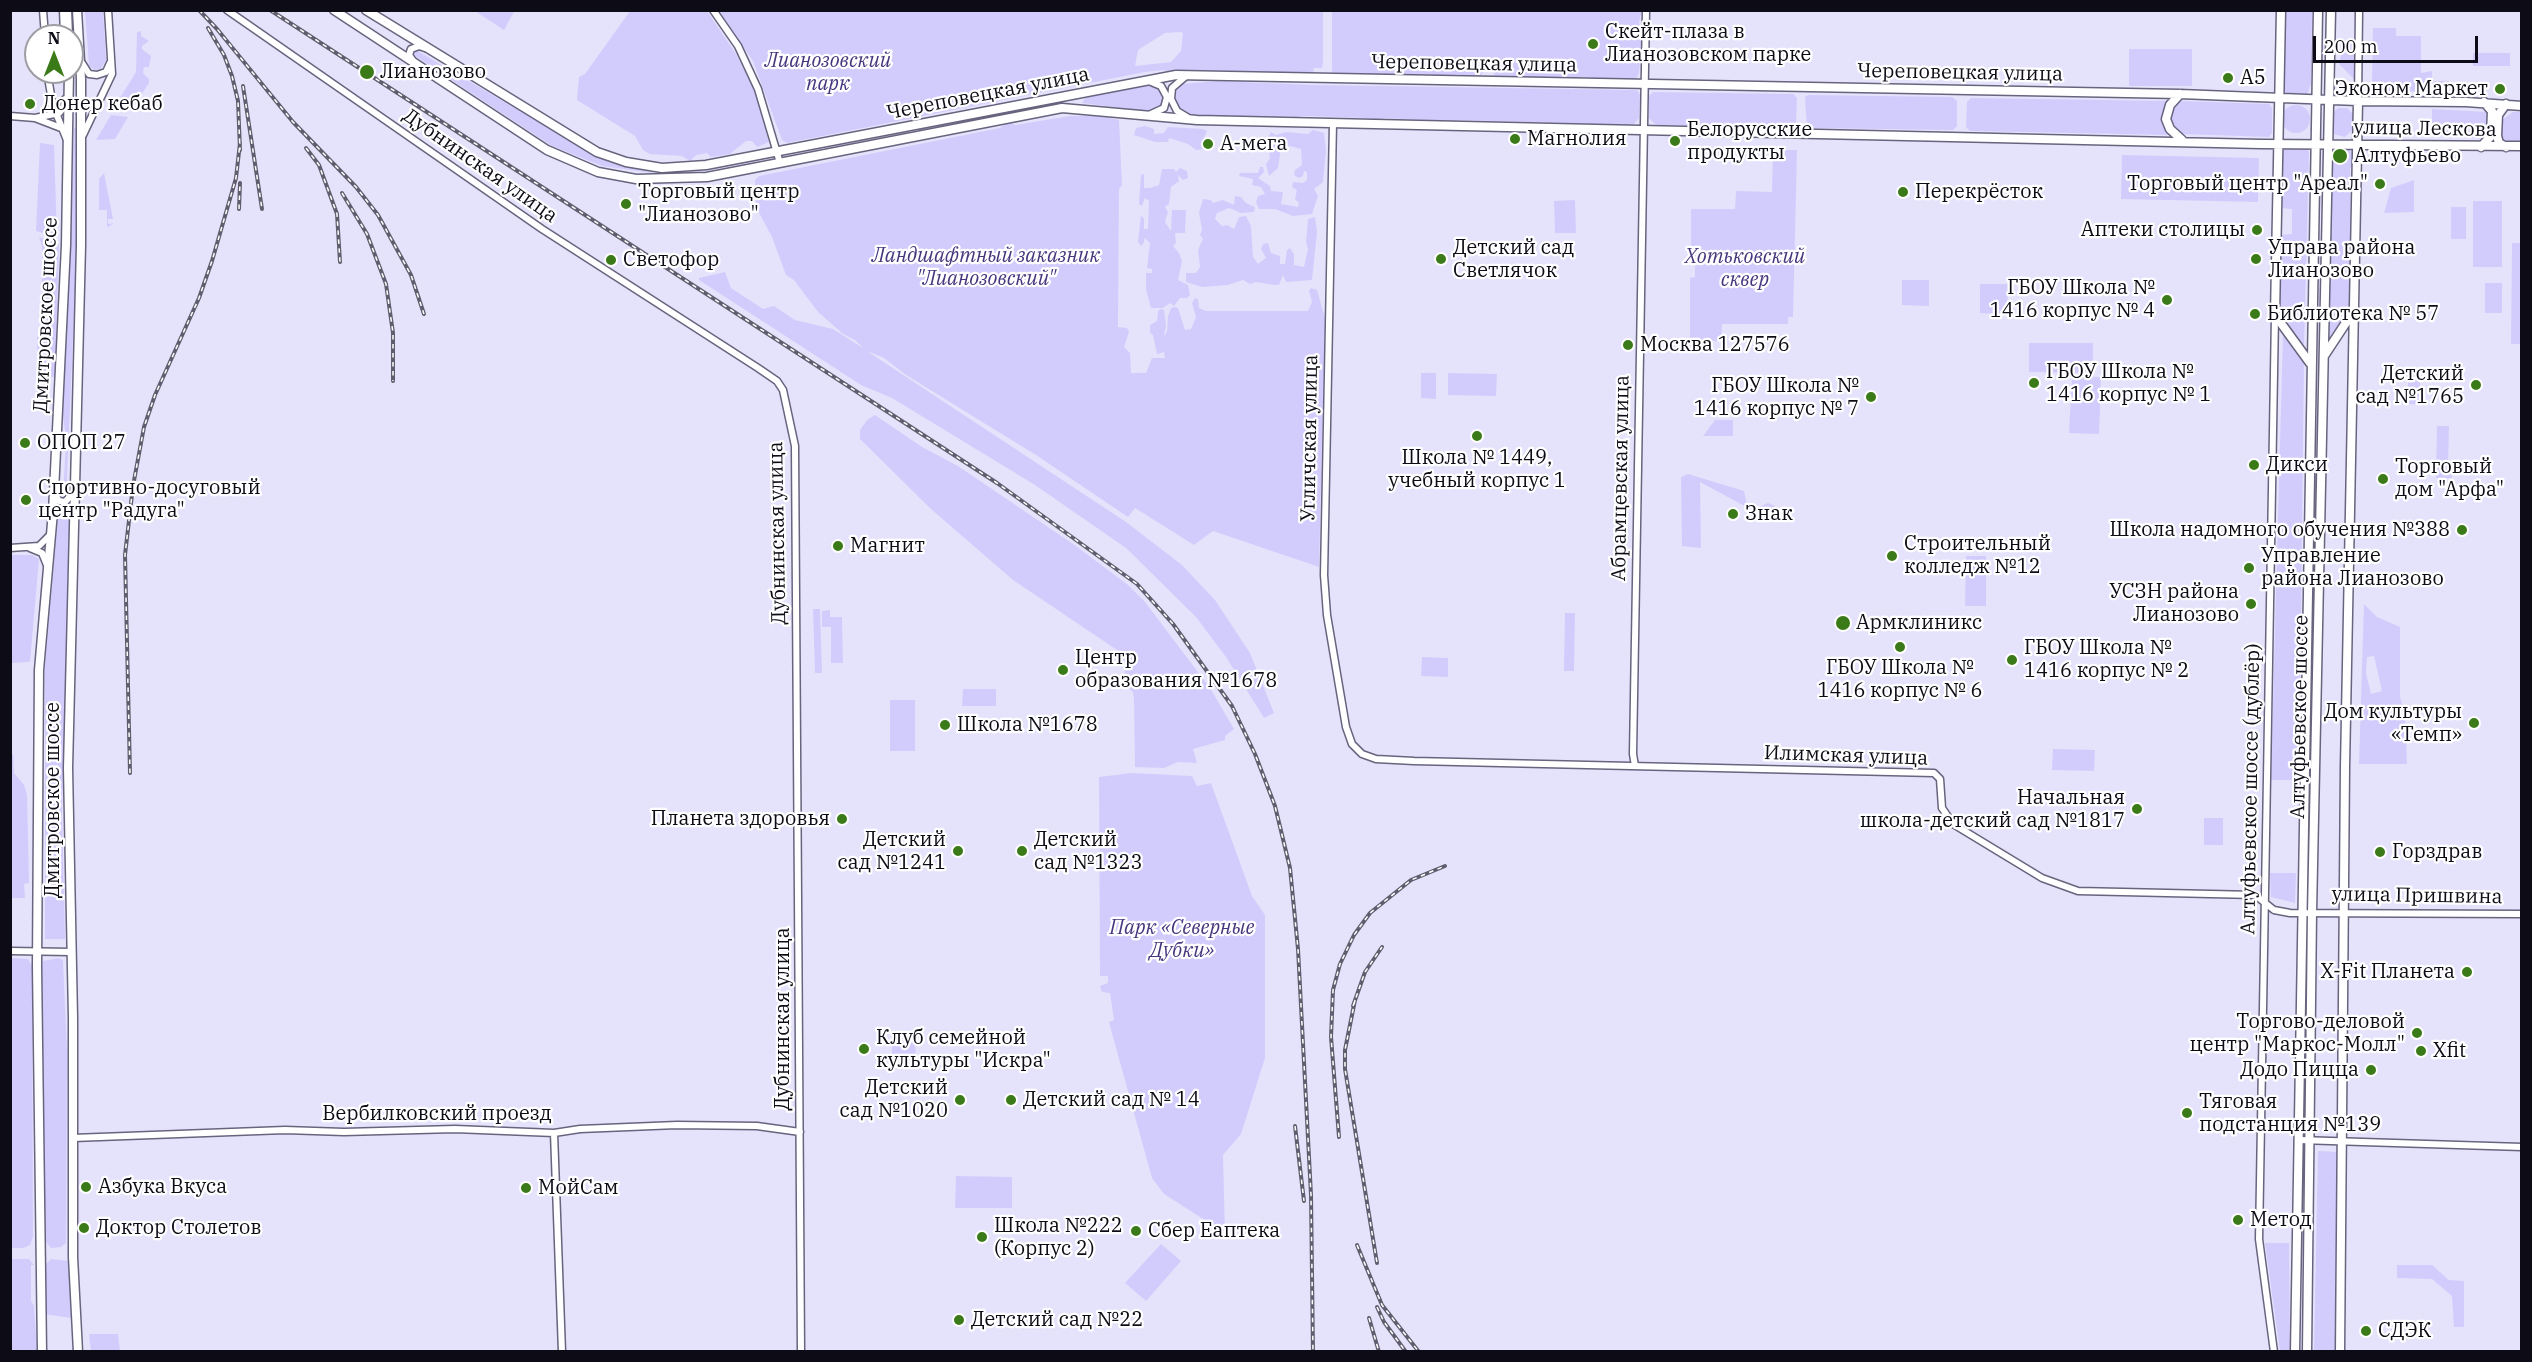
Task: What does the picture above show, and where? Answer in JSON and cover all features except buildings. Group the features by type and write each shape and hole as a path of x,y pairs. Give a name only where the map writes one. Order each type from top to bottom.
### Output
{"main road":[{"name":"Череповецкая улица","path":"334,10 556,156 612,176 668,180 707,177 1062,108 1197,120 2328,144"},
{"name":"Череповецкая улица","path":"366,10 597,152 626,162 662,168 706,165 1143,79 1189,75 2180,94 2329,100"},
{"name":"Алтуфьевское шоссе (дублёр)","path":"2275,315 2281,10"},
{"name":"Алтуфьевское шоссе","path":"2295,1352 2310,363 2318,10"},
{"name":"Алтуфьевское шоссе","path":"2307,1352 2312,912 2331,10"},
{"name":"Дмитровское шоссе","path":"42,1352 38,951 39,670 54,492 69,144 66,84"},
{"name":"Дмитровское шоссе","path":"78,1352 73,1257 68,768 81,244 80,84"},
{"path":"2180,94 2170,105 2166,119 2170,129 2182,140"},
{"name":"улица Лескова","path":"2329,100 2484,102 2522,106"},
{"path":"2340,1352 2358,101"},
{"path":"2480,147 2491,136 2492,111 2484,102"},
{"path":"2506,104 2498,115 2497,136 2499,143 2506,147"},
{"name":"улица Лескова","path":"2328,144 2522,147"},
{"path":"2324,357 2354,311"},
{"path":"2275,315 2310,363"}],"street":[{"name":"Дмитровское шоссе","path":"81,141 96,104 109,82 112,56 108,10"},
{"name":"Дубнинская улица","path":"227,10 542,229 758,368 780,385 789,410 795,446 801,1352"},
{"path":"713,10 738,46 758,89 780,163"},
{"name":"Абрамцевская улица","path":"1635,766 1633,754 1646,10"},
{"path":"2358,101 2359,10"},
{"path":"413,61 409,55 411,49 419,46 426,48"},
{"path":"84,66 86,71 97,75 106,72 112,56"},
{"path":"1189,75 1176,83 1171,99 1179,113 1197,120"},
{"path":"1143,79 1161,87 1167,97 1167,102 1161,112 1144,116"},
{"path":"51,84 56,114 69,144"},
{"path":"10,116 35,118 56,114 64,107 65,84"},
{"path":"35,118 62,128"},
{"name":"Угличская улица","path":"1333,123 1324,575 1327,615 1348,736 1357,749"},
{"name":"Алтуфьевское шоссе (дублёр)","path":"2274,1352 2259,1239 2275,315"},
{"path":"54,492 55,497 62,502 70,500 74,492"},
{"path":"10,548 24,548 45,543 52,527"},
{"path":"24,548 42,553 48,570"},
{"name":"Илимская улица","path":"1357,749 1368,757 1386,760 1934,773 1940,779 1942,808 1953,824 2024,869 2062,887 2091,892 2255,895"},
{"path":"2265,888 2255,895 2274,910 2312,912"},
{"name":"улица Пришвина","path":"2312,912 2522,914"},
{"path":"10,951 71,952"},
{"name":"Вербилковский проезд","path":"73,1138 285,1130 454,1130 554,1133 580,1129 687,1125 757,1126 800,1131"},
{"path":"554,1133 562,1352"},
{"path":"2299,1140 2522,1147"}],"green space":[{"path":"475,10 515,10 504,30 475,11"},
{"path":"1332,10 1642,10 1639,22 1642,33 1639,73 1634,82 1614,82 1607,78 1601,82 1595,81 1594,78 1582,77 1578,81 1557,77 1498,81 1490,67 1485,66 1479,81 1461,78 1459,74 1443,78 1430,74 1421,74 1418,77 1397,74 1390,79 1366,78 1364,74 1354,73 1354,76 1339,78 1332,71"},
{"path":"85,11 103,11 106,60 101,69 94,70 89,65"},
{"path":"630,11 707,11 736,54 755,92 769,142 757,147 752,141 746,141 730,154 711,157 707,153 696,155 690,161 682,156 650,154 643,150 635,136 577,100 579,77 585,74"},
{"name":"Лианозовский парк","path":"719,11 1323,11 1323,62 1322,68 1314,68 1313,73 1277,76 1271,72 1200,70 1194,75 1181,73 1176,69 1168,72 1164,70 1145,72 787,143 782,140 753,61","holes":["1165,33 1183,33 1181,51 1171,62 1135,66 1138,50"]},
{"path":"2284,11 2312,11 2311,84 2307,95 2283,94"},
{"path":"2373,28 2396,28 2396,36 2421,36 2421,73 2432,71 2432,81 2449,81 2449,92 2374,91 2372,86"},
{"path":"141,31 141,36 149,41 142,46 142,49 151,56 149,67 144,67 143,73 149,79 149,83 134,106 115,106 136,72 137,32"},
{"path":"2352,43 2355,44 2355,80 2339,64 2342,51"},
{"path":"2129,49 2192,49 2192,86 2129,86"},
{"path":"416,50 595,155 653,173 602,166 552,146 412,54"},
{"path":"2473,53 2510,53 2510,66 2473,66"},
{"path":"1218,81 1313,85 1634,90 1640,95 1639,118 1633,125 1459,120 1454,122 1384,118 1381,121 1367,118 1306,116 1300,116 1298,119 1290,116 1253,118 1250,116 1188,115 1175,105 1173,92 1181,84"},
{"path":"1148,84 1159,86 1165,98 1163,106 1153,112 1082,103 1085,98"},
{"path":"1653,92 1793,94 1797,98 1796,125 1793,128 1656,125 1649,118 1649,96"},
{"path":"1808,95 1952,97 1957,101 1957,126 1953,130 1807,128 1805,97"},
{"path":"1971,98 2170,101 2163,118 2169,135 1970,131 1966,127 1967,102"},
{"path":"2181,101 2269,104 2272,108 2272,133 2269,137 2181,134 2172,127 2170,116 2175,105"},
{"path":"2296,105 2306,109 2310,119 2306,129 2296,133 2286,129 2282,119 2286,109"},
{"path":"2338,108 2347,108 2353,114 2353,129 2345,137 2333,134 2332,114"},
{"path":"2432,109 2488,112 2490,132 2486,139 2432,135"},
{"path":"2513,112 2521,112 2521,142 2504,141 2500,137 2502,120"},
{"path":"111,115 128,117 115,139 96,140"},
{"name":"Ландшафтный заказник \"Лианозовский\"","path":"1070,116 1101,116 1119,120 1122,185 1119,189 1118,327 1127,328 1129,332 1124,347 1130,353 1131,373 1146,373 1152,358 1165,358 1164,352 1157,354 1153,335 1150,333 1150,325 1157,321 1158,311 1161,309 1164,310 1166,325 1164,336 1167,332 1171,308 1178,308 1185,330 1191,329 1196,317 1192,303 1195,298 1198,299 1199,308 1206,311 1308,311 1312,302 1309,291 1311,288 1317,290 1325,318 1319,567 1213,531 1194,545 1135,508 1128,517 1036,455 906,375 884,358 867,351 1126,522 1182,565 1215,600 1250,653 1274,713 1264,718 1226,657 1196,617 1126,548 1035,485 892,398 861,385 699,280 699,278 725,272 731,288 763,309 774,306 795,320 833,329 863,348 818,312 794,280 786,275 772,237 756,207 755,180 759,176 1000,128 1008,122 1015,125"},
{"path":"1145,126 1154,129 1154,134 1164,133 1168,127 1203,129 1207,131 1204,138 1205,149 1196,150 1188,144 1169,138 1168,142 1155,142 1134,135 1136,128"},
{"path":"74,128 77,128 77,244 66,499 63,497 66,440 63,416"},
{"path":"1313,130 1324,133 1326,150 1323,182 1314,189 1318,196 1312,214 1293,216 1275,209 1259,209 1256,202 1258,196 1265,194 1261,187 1252,185 1253,179 1239,176 1240,173 1258,173 1260,167 1263,167 1264,172 1258,178 1270,186 1271,191 1283,192 1281,204 1298,207 1299,203 1295,199 1297,190 1292,187 1293,182 1303,183 1307,180 1307,172 1304,171 1303,176 1299,178 1294,175 1295,170 1302,165 1301,149 1290,146 1281,148 1278,168 1269,176 1266,164 1270,158 1269,152 1264,150 1264,144 1271,132 1276,135 1286,132 1308,134"},
{"path":"40,143 54,145 57,237 36,231"},
{"path":"2286,147 2306,148 2309,152 2304,348 2278,312 2280,235 2292,234 2292,209 2280,208 2282,150"},
{"path":"2345,147 2354,153 2353,167 2350,168 2351,309 2328,344 2332,153 2337,148"},
{"name":"Хотьковский сквер","path":"1773,150 1797,150 1793,317 1788,317 1788,324 1722,324 1721,341 1690,341 1690,278 1695,277 1695,260 1691,259 1691,209 1735,209 1736,191 1772,192"},
{"path":"2122,155 2259,158 2258,202 2121,199"},
{"path":"1180,168 1187,171 1188,178 1183,180 1178,175 1179,181 1171,187 1169,204 1165,207 1168,212 1165,222 1171,231 1172,210 1186,210 1185,233 1175,233 1176,243 1173,246 1182,261 1178,280 1188,285 1190,295 1187,298 1180,298 1174,306 1170,303 1163,308 1151,308 1146,289 1146,273 1152,273 1152,269 1147,268 1150,243 1145,238 1141,246 1138,242 1141,215 1144,219 1144,229 1148,229 1149,201 1145,198 1142,206 1139,204 1141,175 1144,174 1144,188 1150,188 1159,185 1162,169 1174,169 1176,172"},
{"path":"104,173 113,219 108,219 108,224 114,223 108,227 107,210 99,210 99,179"},
{"path":"2414,180 2414,212 2384,213 2391,188"},
{"path":"1235,196 1241,197 1246,203 1255,207 1254,212 1241,213 1229,208 1217,213 1215,219 1222,226 1227,225 1234,229 1239,217 1246,216 1251,226 1253,257 1258,264 1266,258 1261,249 1263,244 1268,243 1271,253 1280,256 1280,264 1285,264 1287,250 1290,248 1294,254 1294,265 1304,267 1308,249 1306,242 1308,219 1315,217 1317,232 1312,280 1286,282 1283,275 1279,285 1256,282 1250,284 1243,280 1228,285 1202,287 1186,282 1186,273 1196,273 1200,267 1198,250 1203,239 1200,235 1202,230 1199,213 1203,199 1211,200 1213,203 1223,200 1234,205"},
{"path":"1575,200 1576,233 1555,233 1554,201"},
{"path":"2473,201 2502,201 2502,267 2473,267"},
{"path":"2451,207 2466,207 2466,239 2451,239"},
{"path":"39,237 59,244 55,375 53,377 38,377 37,337 42,337 42,246"},
{"path":"2512,243 2521,243 2521,344 2511,344"},
{"path":"1902,280 1929,280 1929,306 1902,305"},
{"path":"2485,283 2502,283 2502,313 2485,313"},
{"path":"1980,284 2008,284 2007,314 1980,313"},
{"path":"2283,332 2304,362 2299,780 2271,780"},
{"path":"2029,343 2093,343 2093,373 2029,372"},
{"path":"2408,369 2420,369 2420,404 2408,404"},
{"path":"1421,373 1436,373 1436,399 1421,398"},
{"path":"1448,373 1497,374 1496,396 1448,395"},
{"path":"2072,376 2101,377 2099,434 2069,433"},
{"path":"875,415 922,447 958,466 1076,546 1128,585 1145,602 1210,688 1234,729 1225,736 1225,740 1193,749 1197,763 1178,762 1164,768 1135,767 1134,698 1133,692 1126,685 1123,654 1013,580 931,509 860,439 860,430 867,420"},
{"path":"1715,420 1733,420 1733,436 1703,436"},
{"path":"2437,426 2449,426 2448,468 2452,471 2452,478 2436,478"},
{"path":"1688,474 1744,491 1747,505 1757,508 1768,503 1775,506 1776,512 1752,510 1700,482 1701,548 1682,546 1681,477"},
{"path":"58,519 69,519 62,811 65,939 45,939 45,666"},
{"path":"11,555 32,555 39,559 30,662 11,663"},
{"path":"1966,556 1986,556 1986,606 1965,606"},
{"path":"2364,604 2377,617 2400,627 2400,697 2405,712 2407,764 2359,764","holes":["2374,656 2382,691 2371,694 2366,673 2367,657"]},
{"path":"813,609 820,609 822,673 815,673"},
{"path":"830,610 830,617 842,617 843,663 831,663 831,627 822,627 822,611"},
{"path":"1565,613 1575,613 1574,671 1564,671"},
{"path":"1422,657 1448,658 1448,677 1421,676"},
{"path":"963,689 996,689 996,706 962,706"},
{"path":"890,700 915,700 915,751 890,751"},
{"path":"2053,749 2095,750 2094,771 2052,770"},
{"path":"10,754 13,754 14,773 24,785 27,795 29,883 24,884 25,898 11,898"},
{"name":"Парк «Северные Дубки»","path":"1132,773 1192,776 1197,786 1211,783 1252,896 1265,915 1265,1058 1241,1134 1223,1155 1225,1233 1164,1194 1152,1178 1109,1022 1114,1020 1110,993 1102,992 1100,986 1108,983 1108,976 1100,976 1099,777"},
{"path":"2204,818 2223,818 2223,845 2204,845"},
{"path":"2270,873 2296,873 2295,903 2271,897"},
{"path":"11,958 28,959 32,966 33,1237 30,1245 23,1248 10,1248"},
{"path":"58,958 63,960 67,1052 66,1243 61,1247 51,1248 46,1242 43,1195 42,968 43,961"},
{"path":"892,1043 915,1043 916,1059 892,1060"},
{"path":"2318,1151 2339,1152 2336,1351 2314,1352"},
{"path":"956,1176 1012,1177 1012,1208 955,1208"},
{"path":"2265,1243 2289,1243 2290,1351 2280,1351"},
{"path":"1161,1244 1181,1261 1146,1301 1125,1283"},
{"path":"10,1259 29,1259 34,1265 31,1265 31,1301 34,1306 37,1351 11,1351"},
{"path":"51,1259 69,1261 71,1318 44,1314 46,1264"},
{"path":"2397,1265 2432,1265 2449,1280 2464,1281 2464,1327 2454,1327 2452,1296 2432,1279 2397,1278"},
{"path":"89,1334 118,1334 120,1351 91,1351"}],"railway":[{"path":"199,10 293,122 356,187 378,215 411,275 424,314"},
{"path":"270,10 997,483 1137,584 1173,624 1232,706 1255,754 1275,806 1290,868 1298,949 1311,1195 1313,1352"},
{"path":"208,28 224,55 232,76 238,101 240,150"},
{"path":"243,86 262,209"},
{"path":"130,773 125,555 133,486 144,427 155,395 199,298 212,261 236,178 240,143"},
{"path":"306,148 319,165 337,214 340,262"},
{"path":"239,209 240,183"},
{"path":"342,193 367,234 386,284 393,333 393,381"},
{"path":"1339,1137 1331,1037 1333,990 1340,964 1354,935 1370,913 1411,880 1445,866"},
{"path":"1353,1006 1365,972 1382,947"},
{"path":"1355,1000 1345,1050 1345,1069 1377,1263"},
{"path":"1295,1126 1304,1201"},
{"path":"1357,1245 1382,1305 1419,1352"},
{"path":"1377,1307 1384,1322 1406,1352"},
{"path":"1369,1318 1379,1352"}],"place":[{"name":"Скейт-плаза в Лианозовском парке","path":"1593,44"},
{"name":"Лианозово","path":"367,72"},
{"name":"А5","path":"2228,78"},
{"name":"Эконом Маркет","path":"2500,89"},
{"name":"Донер кебаб","path":"30,104"},
{"name":"Магнолия","path":"1515,139"},
{"name":"Белорусские продукты","path":"1675,141"},
{"name":"А-мега","path":"1208,144"},
{"name":"Алтуфьево","path":"2340,156"},
{"name":"Торговый центр \"Ареал\"","path":"2380,184"},
{"name":"Перекрёсток","path":"1903,192"},
{"name":"Торговый центр \"Лианозово\"","path":"626,204"},
{"name":"Аптеки столицы","path":"2257,230"},
{"name":"Детский сад Светлячок","path":"1441,259"},
{"name":"Управа района Лианозово","path":"2256,259"},
{"name":"Светофор","path":"611,260"},
{"name":"ГБОУ Школа № 1416 корпус № 4","path":"2167,300"},
{"name":"Библиотека № 57","path":"2255,314"},
{"name":"Москва 127576","path":"1628,345"},
{"name":"ГБОУ Школа № 1416 корпус № 1","path":"2034,383"},
{"name":"Детский сад №1765","path":"2476,385"},
{"name":"ГБОУ Школа № 1416 корпус № 7","path":"1871,397"},
{"name":"Школа № 1449, учебный корпус 1","path":"1477,436"},
{"name":"ОПОП 27","path":"25,443"},
{"name":"Дикси","path":"2254,465"},
{"name":"Торговый дом \"Арфа\"","path":"2383,479"},
{"name":"Спортивно-досуговый центр \"Радуга\"","path":"26,500"},
{"name":"Знак","path":"1733,514"},
{"name":"Школа надомного обучения №388","path":"2462,530"},
{"name":"Магнит","path":"838,546"},
{"name":"Строительный колледж №12","path":"1892,556"},
{"name":"Управление района Лианозово","path":"2249,568"},
{"name":"УСЗН района Лианозово","path":"2251,604"},
{"name":"Армклиникс","path":"1843,623"},
{"name":"ГБОУ Школа № 1416 корпус № 6","path":"1900,647"},
{"name":"ГБОУ Школа № 1416 корпус № 2","path":"2012,660"},
{"name":"Центр образования №1678","path":"1063,670"},
{"name":"Дом культуры «Темп»","path":"2474,723"},
{"name":"Школа №1678","path":"945,725"},
{"name":"Начальная школа-детский сад №1817","path":"2137,809"},
{"name":"Планета здоровья","path":"842,819"},
{"name":"Детский сад №1241","path":"958,851"},
{"name":"Детский сад №1323","path":"1022,851"},
{"name":"Горздрав","path":"2380,852"},
{"name":"X-Fit Планета","path":"2467,972"},
{"name":"Торгово-деловой центр \"Маркос-Молл\"","path":"2417,1033"},
{"name":"Клуб семейной культуры \"Искра\"","path":"864,1049"},
{"name":"Xfit","path":"2421,1051"},
{"name":"Додо Пицца","path":"2371,1070"},
{"name":"Детский сад №1020","path":"960,1100"},
{"name":"Детский сад № 14","path":"1011,1100"},
{"name":"Тяговая подстанция №139","path":"2187,1113"},
{"name":"Азбука Вкуса","path":"86,1187"},
{"name":"МойСам","path":"526,1188"},
{"name":"Метод","path":"2238,1220"},
{"name":"Доктор Столетов","path":"84,1228"},
{"name":"Сбер Еаптека","path":"1136,1231"},
{"name":"Школа №222 (Корпус 2)","path":"982,1237"},
{"name":"Детский сад №22","path":"959,1320"},
{"name":"СДЭК","path":"2366,1331"}]}
